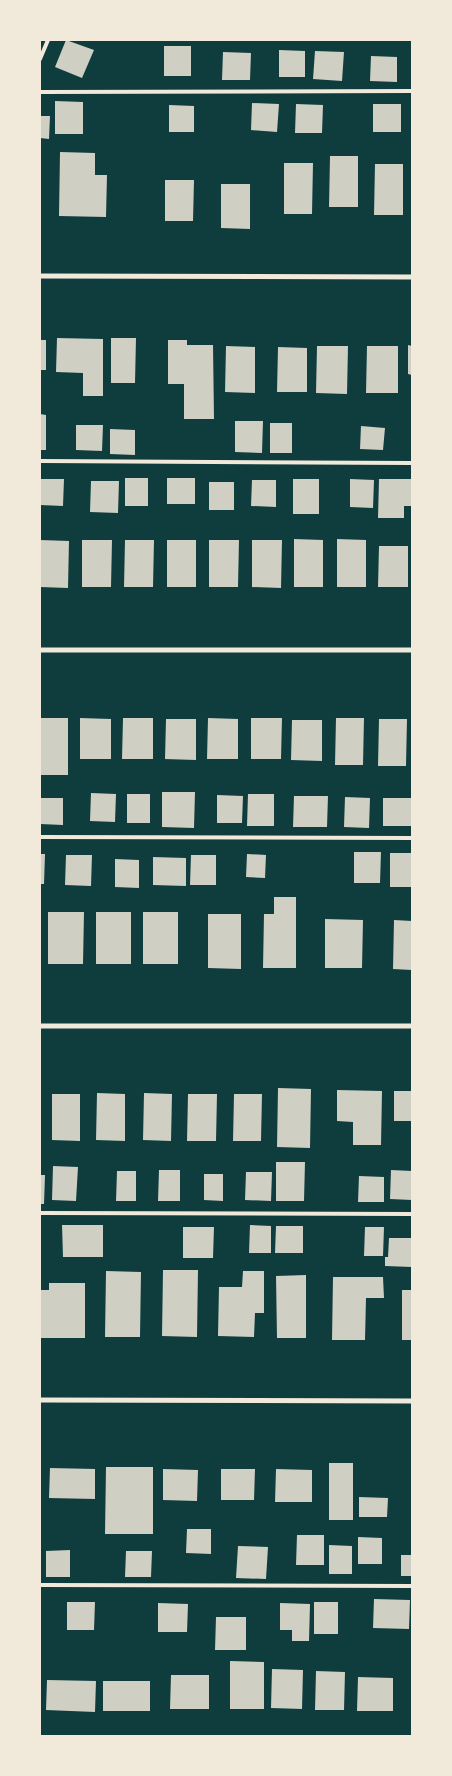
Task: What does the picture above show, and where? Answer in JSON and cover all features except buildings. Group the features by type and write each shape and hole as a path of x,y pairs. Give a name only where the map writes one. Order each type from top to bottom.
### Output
{"street":[{"path":"40,276 412,277"},
{"path":"40,650 412,650"},
{"path":"40,1026 412,1026"},
{"path":"40,1400 412,1401"}],"lane":[{"path":"40,59 48,40"},
{"path":"40,92 412,91"},
{"path":"40,461 412,463"},
{"path":"40,837 412,838"},
{"path":"40,1213 412,1214"},
{"path":"40,1585 412,1586"}]}
